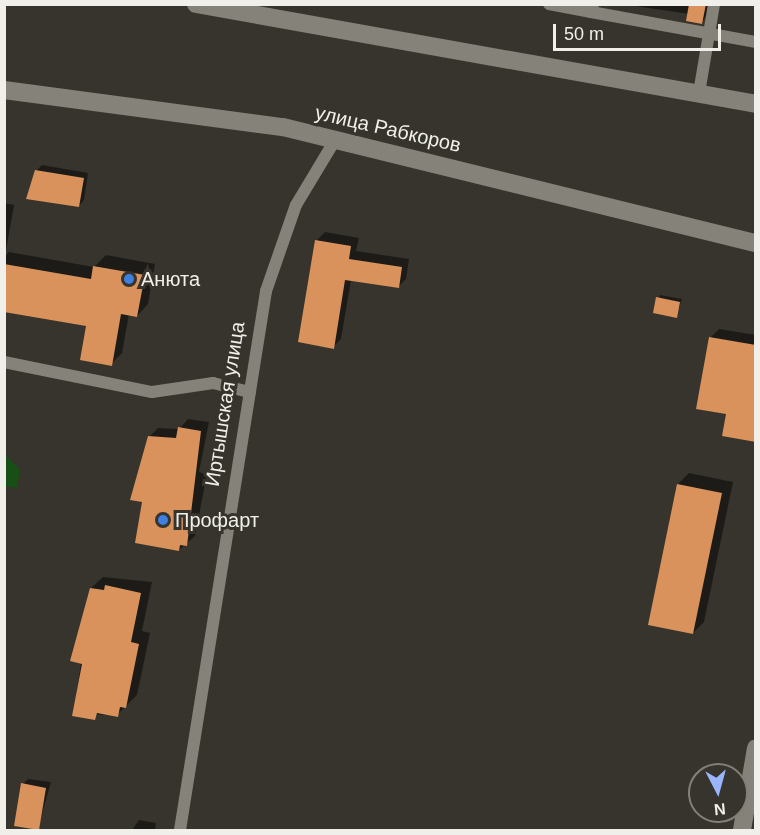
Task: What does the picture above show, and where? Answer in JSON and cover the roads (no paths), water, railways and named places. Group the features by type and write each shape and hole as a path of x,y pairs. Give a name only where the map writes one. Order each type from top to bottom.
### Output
{"street":[{"path":"196,4 301,13 756,104"},
{"name":"улица Рабкоров","path":"4,90 283,127 756,243"},
{"path":"742,831 756,748"}],"lane":[{"path":"549,4 592,8 711,36 756,42"},
{"path":"699,93 711,36 714,4"},
{"name":"Иртышская улица","path":"180,831 266,291 296,205 335,140"},
{"path":"4,362 152,392 213,383 250,392"}],"place":[{"name":"Анюта","path":"129,279"},
{"name":"Профарт","path":"163,520"}]}
